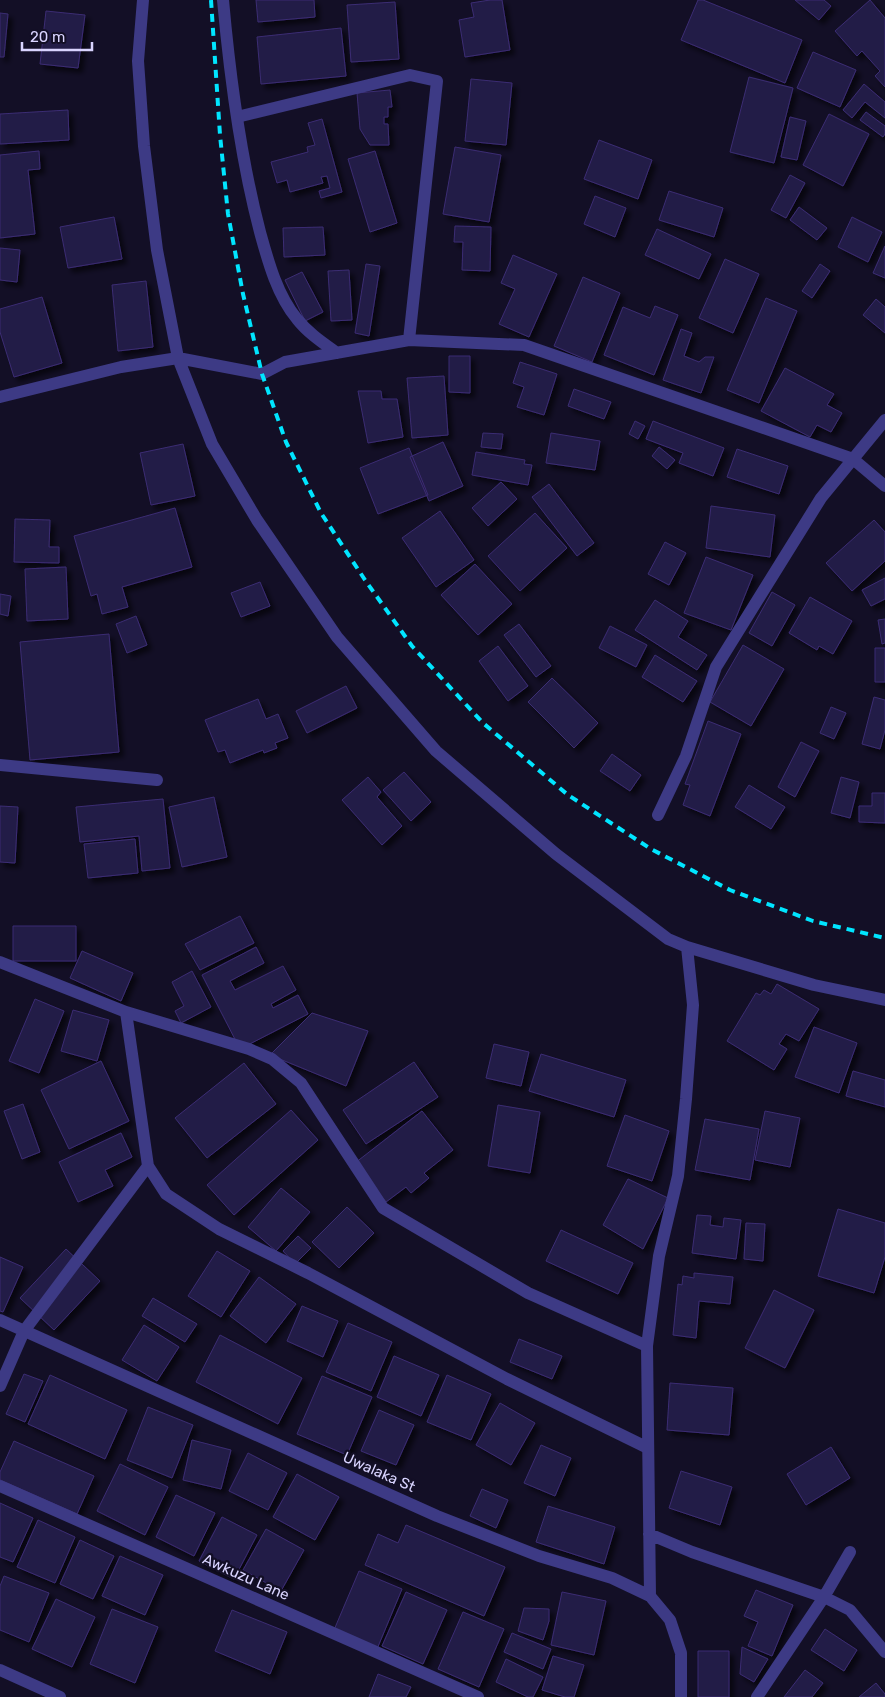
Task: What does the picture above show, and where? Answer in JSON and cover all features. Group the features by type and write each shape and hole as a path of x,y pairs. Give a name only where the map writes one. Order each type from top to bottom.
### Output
{"street":[{"path":"143,0 138,61 144,146 157,250 178,358 212,444 257,520 343,644 436,751 556,854 668,939 688,947 814,985 885,1000"},
{"path":"223,0 236,117 250,195 266,256 284,301 297,320 314,336 338,353"},
{"path":"236,117 410,75 437,81 409,340"},
{"path":"0,396 121,367 178,358 262,374 285,362 409,340 524,345 853,459 885,486"},
{"path":"658,815 686,756 716,667 821,498 885,420"},
{"path":"0,765 157,780"},
{"path":"650,1596 647,1346 659,1256 678,1176 692,1005 688,947"},
{"path":"0,962 126,1012 249,1049 272,1059 301,1083 383,1208 528,1293 647,1346"},
{"path":"126,1012 148,1166 166,1194 219,1229 308,1273 507,1380 648,1448"},
{"path":"0,1386 24,1331 148,1166"},
{"name":"Uwalaka St","path":"0,1320 437,1516 539,1556 612,1578 650,1596 670,1620 681,1653 681,1697"},
{"name":"Awkuzu Lane","path":"0,1486 478,1697"},
{"path":"649,1534 692,1552 824,1597 850,1610 885,1652"},
{"path":"757,1697 824,1597 850,1552"},
{"path":"0,1670 60,1697"}],"building":[{"path":"256,0 314,0 315,17 258,22"},
{"path":"502,0 510,50 465,57 459,20 474,17 471,3"},
{"path":"698,0 703,0 802,40 785,83 681,40"},
{"path":"795,0 824,0 831,6 819,20"},
{"path":"870,0 885,18 885,87 875,76 880,71 862,51 857,56 835,31"},
{"path":"395,2 399,59 351,62 347,5"},
{"path":"46,11 85,15 78,68 40,64"},
{"path":"0,13 8,14 4,57 0,57"},
{"path":"341,28 346,76 261,84 257,37"},
{"path":"813,52 856,70 840,107 797,88"},
{"path":"749,77 793,88 774,163 730,152"},
{"path":"471,79 512,83 506,145 465,141"},
{"path":"864,84 885,102 885,118 865,102 852,118 843,110"},
{"path":"390,90 392,107 388,107 388,117 384,117 384,124 388,124 389,145 370,145 360,129 357,93"},
{"path":"68,110 69,140 0,144 0,114"},
{"path":"866,112 885,126 883,137 860,120"},
{"path":"829,114 869,134 843,186 803,165"},
{"path":"790,117 806,121 797,160 781,157"},
{"path":"322,119 342,192 321,198 319,191 330,188 327,176 321,177 323,183 290,192 287,180 277,183 271,162 308,152 307,147 315,145 308,123"},
{"path":"599,140 652,160 638,199 584,179"},
{"path":"455,147 501,155 489,222 443,214"},
{"path":"39,151 40,169 28,170 35,234 0,238 0,155"},
{"path":"375,151 397,223 370,232 348,159"},
{"path":"790,175 805,183 786,218 771,210"},
{"path":"669,191 723,208 714,237 659,220"},
{"path":"595,196 626,208 615,237 584,224"},
{"path":"799,207 827,228 817,240 790,220"},
{"path":"114,217 122,259 68,268 60,227"},
{"path":"852,217 882,232 868,262 838,247"},
{"path":"455,226 491,227 490,271 462,270 463,242 454,242"},
{"path":"323,227 325,255 284,257 283,228"},
{"path":"657,229 711,254 699,279 645,255"},
{"path":"885,246 885,278 873,273"},
{"path":"0,248 20,250 17,282 0,280"},
{"path":"513,255 557,274 529,337 499,324 515,289 501,283"},
{"path":"725,259 759,274 733,333 699,318"},
{"path":"366,264 380,266 369,336 355,333"},
{"path":"820,264 830,271 812,298 802,291"},
{"path":"349,270 352,320 331,321 328,271"},
{"path":"302,272 323,312 305,321 285,280"},
{"path":"583,277 620,293 592,362 554,346"},
{"path":"146,281 153,347 118,351 112,285"},
{"path":"42,297 62,363 14,377 0,332 0,309"},
{"path":"766,298 797,311 759,403 727,390"},
{"path":"876,299 885,307 885,333 863,315"},
{"path":"655,306 678,315 654,375 604,355 623,307 650,318"},
{"path":"681,329 692,333 684,356 699,362 705,357 714,357 701,393 663,380"},
{"path":"449,356 470,356 470,393 449,392"},
{"path":"520,362 557,374 544,415 517,407 524,387 513,383"},
{"path":"785,368 834,394 827,405 842,413 831,432 817,425 810,437 761,411"},
{"path":"444,376 448,435 412,438 407,378"},
{"path":"574,389 611,402 604,419 568,406"},
{"path":"358,391 381,391 382,399 397,399 403,437 368,443"},
{"path":"635,421 645,426 638,439 629,434"},
{"path":"653,421 724,448 713,476 679,463 683,453 646,439"},
{"path":"483,433 503,434 501,449 481,447"},
{"path":"551,433 600,441 595,470 546,463"},
{"path":"443,442 463,486 429,501 410,457"},
{"path":"183,444 195,496 151,505 140,453"},
{"path":"659,447 675,460 667,469 652,456"},
{"path":"409,448 428,495 378,514 360,468"},
{"path":"737,449 788,466 779,494 727,477"},
{"path":"476,452 525,460 524,464 532,465 528,485 472,475"},
{"path":"501,482 517,499 488,526 472,508"},
{"path":"549,484 594,543 577,556 532,497"},
{"path":"711,506 775,515 770,557 706,548"},
{"path":"175,508 192,567 122,587 128,607 102,614 97,594 91,596 74,536"},
{"path":"440,511 474,560 436,587 402,538"},
{"path":"535,513 567,548 520,591 488,556"},
{"path":"15,519 50,520 49,547 59,547 59,563 14,562"},
{"path":"874,520 885,532 885,561 852,591 826,563"},
{"path":"665,542 686,553 669,585 648,574"},
{"path":"706,557 753,575 731,630 684,613"},
{"path":"475,564 512,604 478,635 441,595"},
{"path":"66,567 68,619 27,621 25,569"},
{"path":"885,578 885,599 871,606 862,590"},
{"path":"260,582 270,606 241,617 231,593"},
{"path":"772,592 795,605 772,646 749,633"},
{"path":"0,594 11,596 8,616 0,614"},
{"path":"810,597 852,621 833,654 819,646 817,650 789,633"},
{"path":"655,600 688,621 678,637 707,655 697,670 635,630"},
{"path":"136,616 147,645 127,653 116,624"},
{"path":"885,619 885,643 882,644 878,620"},
{"path":"519,624 551,666 536,677 504,635"},
{"path":"610,626 647,645 636,667 599,648"},
{"path":"109,634 119,752 30,760 20,642"},
{"path":"743,645 784,669 751,726 710,702"},
{"path":"498,646 528,686 508,701 479,661"},
{"path":"875,648 885,648 885,682 875,682"},
{"path":"655,655 697,681 683,702 642,677"},
{"path":"552,678 598,723 574,748 528,702"},
{"path":"346,686 357,708 307,733 296,711"},
{"path":"874,697 885,700 885,730 880,749 862,744"},
{"path":"258,699 266,719 278,714 288,738 275,743 277,748 264,753 263,750 230,763 225,750 218,752 205,720"},
{"path":"831,707 846,713 834,739 820,733"},
{"path":"708,721 741,734 710,816 683,805 690,785 685,784"},
{"path":"801,742 819,751 795,797 778,787"},
{"path":"612,754 641,775 630,791 600,771"},
{"path":"404,772 431,802 411,821 383,790"},
{"path":"368,777 381,792 377,797 402,826 382,845 342,800"},
{"path":"841,777 859,782 850,818 831,813"},
{"path":"749,785 785,807 771,829 735,807"},
{"path":"872,793 885,793 885,823 859,822 859,806 872,806"},
{"path":"214,797 227,857 182,867 169,807"},
{"path":"163,799 170,868 142,871 139,836 80,842 76,807"},
{"path":"0,806 18,807 15,863 0,862"},
{"path":"135,839 138,873 88,878 84,844"},
{"path":"240,916 254,943 200,970 185,944"},
{"path":"13,926 76,926 76,961 13,961"},
{"path":"256,947 264,963 230,981 235,990 283,966 296,990 271,1004 273,1008 298,995 308,1014 240,1049 202,975"},
{"path":"82,951 133,973 121,1001 70,978"},
{"path":"192,971 211,1007 181,1023 175,1011 184,1006 172,982"},
{"path":"777,984 819,1009 799,1041 786,1034 779,1044 787,1049 774,1070 727,1041 756,993 760,995 764,990 771,994"},
{"path":"35,999 64,1011 39,1073 9,1061"},
{"path":"73,1010 109,1020 97,1061 61,1051"},
{"path":"312,1013 368,1031 346,1086 270,1055"},
{"path":"814,1027 857,1043 839,1093 795,1077"},
{"path":"494,1044 529,1052 521,1086 486,1078"},
{"path":"541,1054 626,1080 614,1117 529,1091"},
{"path":"101,1061 129,1121 69,1149 41,1090"},
{"path":"414,1062 438,1097 366,1144 343,1110"},
{"path":"244,1063 276,1104 207,1158 175,1118"},
{"path":"853,1071 885,1080 885,1107 846,1096"},
{"path":"23,1104 40,1152 22,1159 4,1111"},
{"path":"498,1105 540,1112 530,1173 488,1166"},
{"path":"291,1110 318,1140 234,1215 207,1185"},
{"path":"422,1111 453,1150 424,1173 429,1178 411,1193 406,1187 386,1202 355,1163"},
{"path":"765,1111 800,1118 790,1167 755,1160"},
{"path":"625,1115 669,1131 652,1181 607,1166"},
{"path":"705,1119 759,1129 750,1180 695,1170"},
{"path":"121,1133 132,1157 105,1170 113,1186 78,1202 59,1162"},
{"path":"628,1179 668,1198 643,1249 603,1225"},
{"path":"281,1188 310,1212 276,1251 248,1227"},
{"path":"347,1207 374,1233 339,1268 312,1242"},
{"path":"838,1209 885,1223 885,1257 874,1293 818,1276"},
{"path":"697,1215 711,1216 710,1225 723,1227 724,1218 741,1220 736,1259 692,1253"},
{"path":"746,1223 765,1224 763,1261 744,1259"},
{"path":"561,1230 633,1263 618,1294 546,1261"},
{"path":"298,1236 311,1248 295,1264 283,1251"},
{"path":"66,1249 100,1281 54,1330 20,1298"},
{"path":"217,1251 250,1271 221,1317 188,1296"},
{"path":"0,1257 23,1267 3,1312 0,1311"},
{"path":"694,1273 733,1277 730,1304 699,1301 696,1338 673,1335 678,1284 682,1285 683,1276 694,1278"},
{"path":"259,1277 296,1304 266,1343 230,1316"},
{"path":"774,1290 814,1310 785,1368 745,1348"},
{"path":"153,1298 197,1324 185,1342 142,1316"},
{"path":"302,1306 338,1321 323,1357 287,1341"},
{"path":"348,1323 392,1342 371,1391 326,1372"},
{"path":"144,1325 179,1347 157,1381 122,1360"},
{"path":"220,1335 302,1378 278,1424 196,1382"},
{"path":"519,1339 562,1356 552,1379 510,1362"},
{"path":"394,1356 439,1375 421,1416 377,1397"},
{"path":"24,1374 43,1381 25,1422 6,1414"},
{"path":"50,1375 127,1410 105,1459 28,1424"},
{"path":"447,1375 491,1394 471,1440 427,1422"},
{"path":"322,1376 372,1397 347,1455 297,1434"},
{"path":"670,1383 733,1388 729,1435 667,1430"},
{"path":"500,1403 535,1423 511,1465 476,1445"},
{"path":"148,1407 193,1425 172,1478 127,1460"},
{"path":"379,1410 414,1425 396,1465 361,1451"},
{"path":"192,1440 231,1450 221,1489 183,1480"},
{"path":"14,1441 94,1476 77,1514 0,1480 0,1472"},
{"path":"541,1445 571,1458 555,1496 524,1483"},
{"path":"831,1447 850,1478 806,1505 787,1474"},
{"path":"248,1453 287,1473 268,1510 229,1491"},
{"path":"120,1464 168,1487 145,1535 97,1511"},
{"path":"681,1471 732,1487 720,1525 669,1508"},
{"path":"297,1474 339,1497 315,1540 273,1517"},
{"path":"482,1489 508,1500 496,1528 470,1516"},
{"path":"176,1495 215,1513 194,1556 156,1537"},
{"path":"0,1503 33,1518 13,1562 0,1557"},
{"path":"548,1506 615,1527 604,1564 536,1542"},
{"path":"222,1517 257,1535 234,1579 199,1561"},
{"path":"38,1520 75,1537 55,1583 17,1567"},
{"path":"406,1525 505,1567 484,1616 365,1565 378,1534 398,1543"},
{"path":"266,1529 304,1550 281,1591 243,1570"},
{"path":"80,1540 114,1556 93,1599 60,1584"},
{"path":"120,1556 163,1575 145,1615 102,1596"},
{"path":"359,1571 402,1589 377,1649 334,1630"},
{"path":"4,1576 49,1593 29,1642 0,1630 0,1586"},
{"path":"756,1590 793,1605 772,1656 748,1646 758,1622 744,1616"},
{"path":"406,1592 447,1610 423,1664 382,1646"},
{"path":"562,1592 606,1601 594,1655 551,1645"},
{"path":"56,1599 95,1617 72,1667 32,1649"},
{"path":"524,1608 549,1609 549,1621 543,1640 518,1631"},
{"path":"112,1609 158,1627 135,1683 90,1664"},
{"path":"232,1610 287,1632 270,1674 215,1651"},
{"path":"463,1612 504,1629 479,1687 438,1669"},
{"path":"825,1629 857,1650 844,1671 811,1650"},
{"path":"512,1633 551,1649 543,1669 504,1652"},
{"path":"742,1647 768,1659 754,1682 740,1674"},
{"path":"698,1651 729,1651 729,1697 698,1697"},
{"path":"553,1656 584,1665 574,1697 565,1697 542,1690"},
{"path":"506,1659 543,1677 533,1697 528,1697 496,1682"},
{"path":"805,1670 823,1683 812,1697 784,1697"},
{"path":"378,1674 411,1687 406,1697 369,1697"},
{"path":"876,1683 885,1694 885,1697 859,1697"}],"railway":[{"path":"211,0 220,135 228,214 243,294 262,374 286,442 321,513 365,580 412,646 483,723 568,795 651,849 730,890 813,921 885,938"}]}
